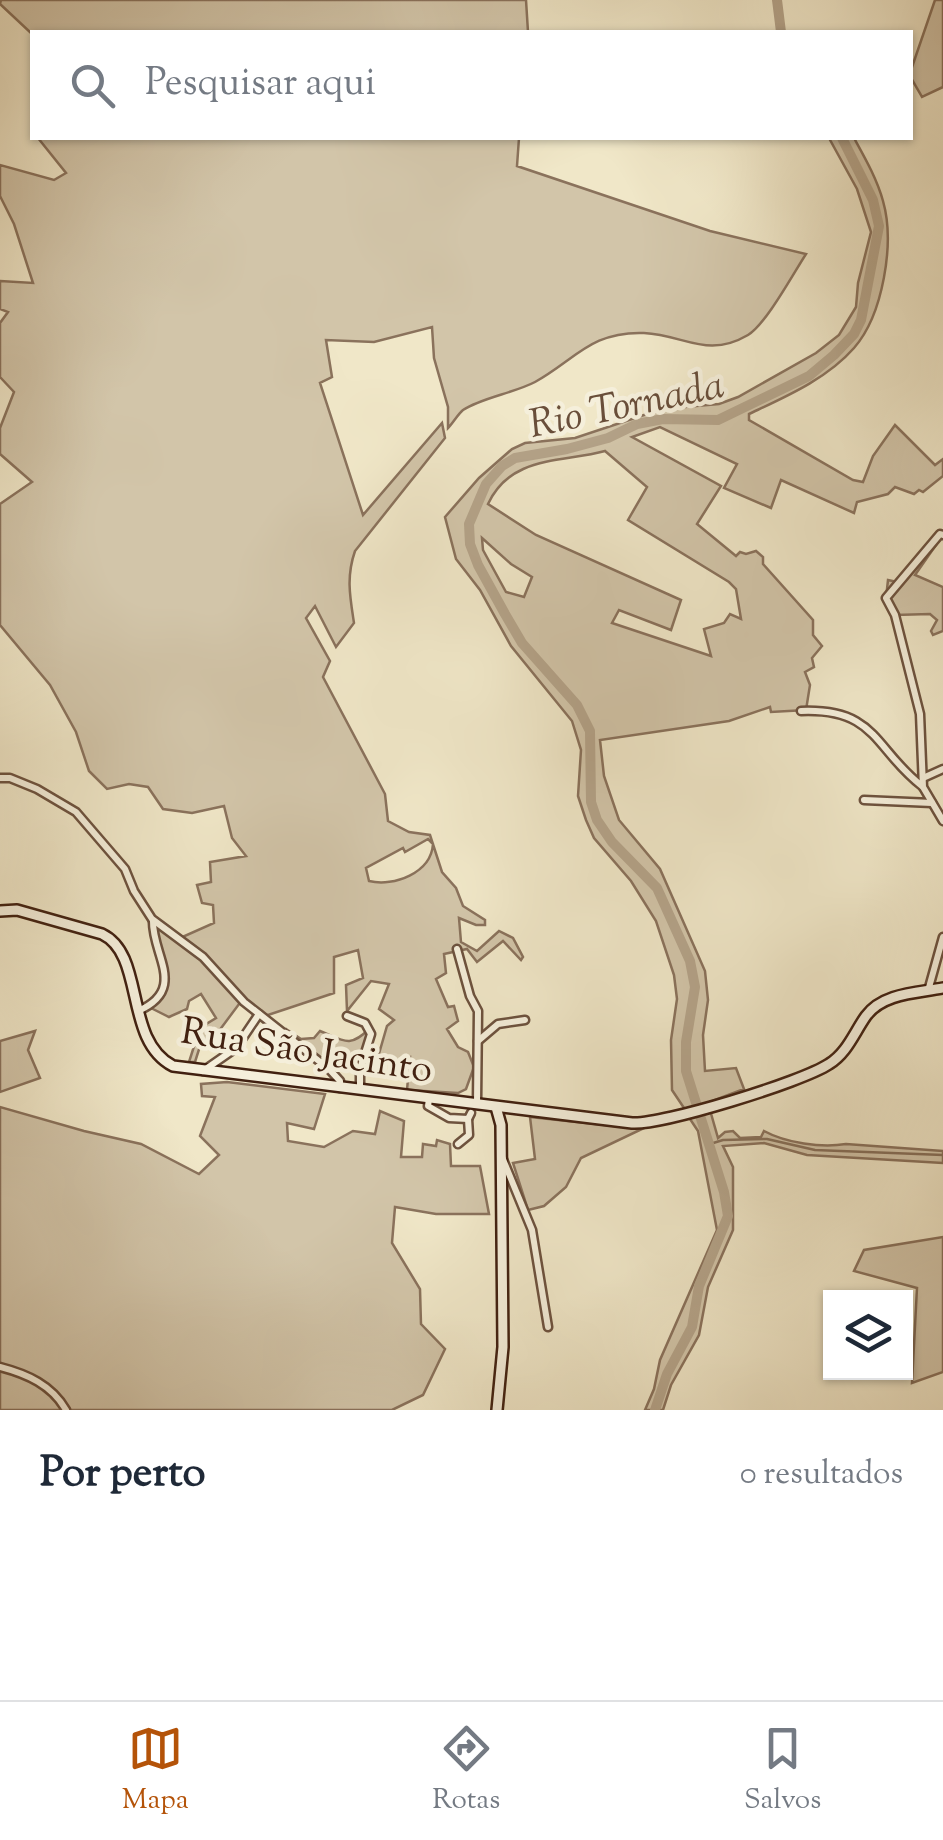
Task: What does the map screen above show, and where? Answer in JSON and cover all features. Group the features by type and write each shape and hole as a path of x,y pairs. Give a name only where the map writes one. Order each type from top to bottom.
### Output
{"main road":[{"name":"Rua São Jacinto","path":"0,911 17,910 110,938 120,952 147,1040 160,1059 173,1066 428,1099 472,1112 502,1108 639,1124 688,1114 822,1068 844,1051 866,1016 879,1004 943,988"},
{"path":"497,1410 504,1347 502,1108"}],"street":[{"path":"943,535 886,598 920,714 923,782 943,821"},
{"path":"801,711 830,712 858,722 882,740 908,775 923,782"},
{"path":"923,782 943,770"},
{"path":"0,778 37,788 76,812 125,869 134,891 154,920 204,957 258,1014 329,1069 340,1081 340,1088"},
{"path":"864,800 933,803"},
{"path":"138,1011 156,998 166,977 152,927 154,920"},
{"path":"928,991 943,937"},
{"path":"457,949 478,1011 469,1134 458,1144"},
{"path":"202,1072 236,1048 258,1014"},
{"path":"346,1016 365,1022 371,1034 360,1068 360,1090"},
{"path":"476,1042 498,1024 525,1020"},
{"path":"428,1099 428,1106 449,1118 472,1112"},
{"path":"500,1157 532,1230 548,1328"},
{"path":"0,1367 48,1388 66,1410"}],"shaded area":[{"path":"1,0 526,0 528,30 30,32 0,4"},
{"path":"935,0 943,0 943,87 922,97 913,81 913,64"},
{"path":"40,140 519,140 517,166 710,231 806,254 771,310 748,335 720,345 644,333 610,337 585,348 535,382 470,406 448,428 448,407 434,358 432,327 374,342 326,340 332,377 320,383 363,515 442,423 445,438 355,551 350,578 354,623 336,647 315,606 306,618 330,661 323,677 385,794 388,821 409,832 430,835 433,844 442,872 456,888 463,906 485,920 485,925 476,925 459,918 461,942 477,951 499,931 513,938 523,957 521,960 503,941 477,962 467,949 444,954 446,973 436,979 448,1007 454,1006 458,1021 447,1029 458,1047 468,1052 474,1067 466,1089 458,1093 407,1090 410,1057 376,1064 387,1026 394,1020 379,1009 389,984 371,981 347,1011 346,985 363,978 358,950 334,957 334,993 262,1017 242,1000 210,1043 201,1043 195,1062 189,1062 197,1037 193,1032 216,1018 201,994 189,1001 187,1009 169,1017 147,1006 161,986 164,966 153,921 178,939 214,923 213,905 202,903 197,885 211,882 210,862 246,856 232,838 224,806 192,813 163,809 148,787 129,784 107,789 89,771 76,732 50,685 0,625 0,504 32,482 0,454 0,428 14,392 0,377 0,323 8,312 0,309 0,281 33,283 14,224 0,196 0,165 54,180 66,173","holes":["428,839 433,844 431,854 410,876 389,882 369,881 366,868 403,848 405,852"]},
{"path":"830,140 855,140 883,201 888,237 879,298 864,334 843,359 805,386 749,414 749,420 853,480 863,482 873,456 895,425 935,465 943,459 943,476 923,492 914,494 895,487 888,494 857,502 854,513 781,480 771,508 724,488 737,464 660,427 632,437 721,486 697,524 736,556 756,551 763,557 763,564 813,620 813,635 822,646 812,658 814,667 805,672 810,685 806,710 771,712 770,707 729,721 600,740 604,776 619,820 660,869 705,971 705,1071 736,1068 744,1089 686,1111 672,1090 671,1040 677,999 674,975 656,921 631,881 594,838 586,820 578,796 581,750 572,721 511,646 480,590 456,559 445,517 479,478 512,449 525,443 575,438 662,409 719,404 816,353 839,335 856,307 871,232 857,189","holes":["605,451 647,487 628,520 736,589 741,619 730,614 724,623 704,629 711,656 612,623 619,610 671,630 681,600 536,535 488,504 498,488 524,469","482,538 532,577 524,597 506,592 483,550"]},
{"path":"929,543 936,545 915,575 943,587 943,631 933,635 937,620 930,614 895,615 886,598 888,580 902,583"},
{"path":"286,1029 301,1039 314,1038 320,1031 351,1041 369,1029 366,1050 319,1061 281,1031"},
{"path":"35,1031 28,1050 40,1078 0,1092 0,1041"},
{"path":"227,1082 325,1094 314,1129 287,1123 288,1141 324,1147 353,1131 375,1134 380,1111 404,1121 401,1157 422,1157 423,1144 436,1146 437,1140 450,1144 451,1166 480,1166 489,1214 436,1214 395,1207 392,1243 420,1289 421,1324 445,1349 423,1395 392,1410 0,1410 0,1107 141,1144 199,1174 219,1155 200,1136 215,1097 202,1096 201,1084"},
{"path":"710,1110 718,1138 733,1131 740,1138 761,1137 764,1131 815,1145 943,1151 943,1163 807,1155 764,1143 723,1146 733,1167 733,1230 708,1287 699,1335 671,1385 663,1410 645,1410 660,1360 717,1230 698,1131 688,1116"},
{"path":"530,1117 642,1129 581,1158 566,1187 544,1206 528,1210 513,1163 535,1159"},
{"path":"943,1237 943,1372 912,1383 917,1288 854,1271 864,1250"}],"waterway":[{"name":"Rio Tornada","path":"777,0 781,30"},
{"name":"Rio Tornada","path":"655,1410 667,1374 692,1327 699,1286 728,1216 686,1071 686,1042 695,987 690,961 657,888 612,842 597,820 591,802 590,731 577,705 522,643 505,614 478,565 470,544 469,524 486,484 515,458 567,449 663,419 718,420 809,376 834,355 854,334 861,320 879,226 873,200 843,140"},
{"path":"710,1144 767,1139 815,1150 943,1155"}]}
